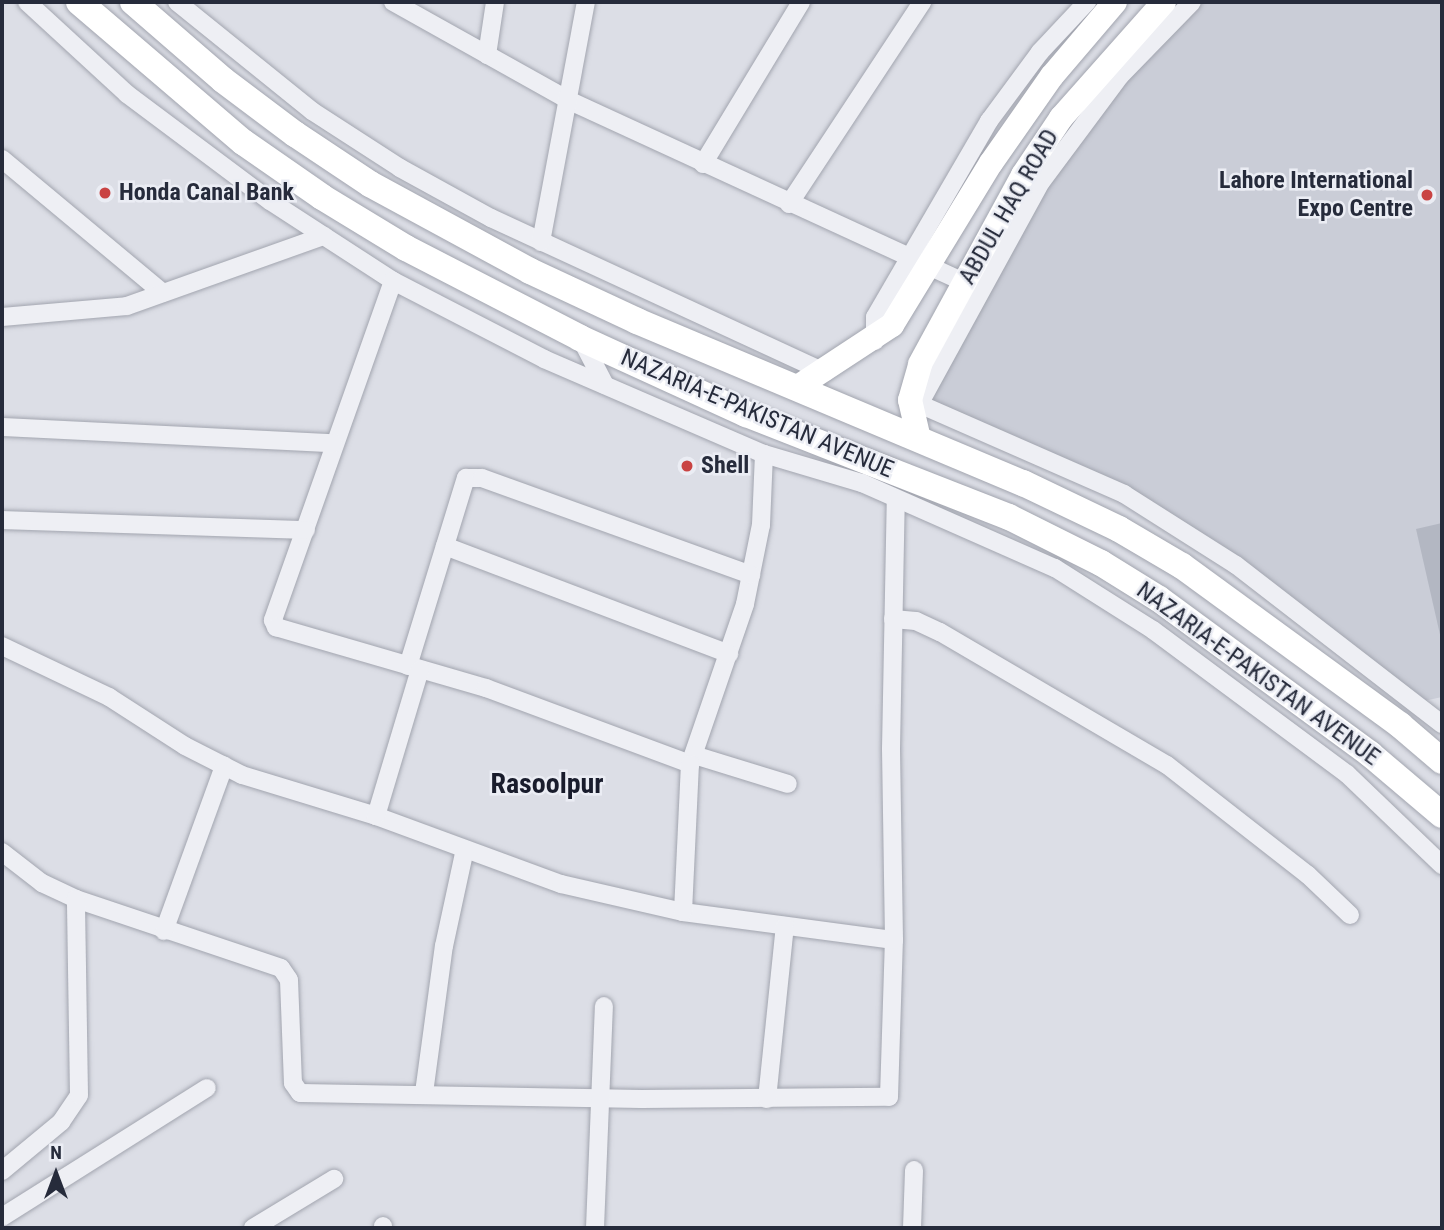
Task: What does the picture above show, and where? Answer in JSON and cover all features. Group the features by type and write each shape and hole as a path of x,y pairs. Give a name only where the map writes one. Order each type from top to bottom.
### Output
{"main road":[{"name":"NAZARIA-E-PAKISTAN AVENUE","path":"79,2 243,142 322,197 405,248 580,338 843,465 1009,517 1101,563 1370,754 1442,815"},
{"name":"NAZARIA-E-PAKISTAN AVENUE","path":"133,2 223,80 295,134 370,184 530,271 919,439 1119,529 1181,566 1400,724 1442,761"},
{"name":"ABDUL HAQ ROAD","path":"796,388 875,341 892,326 920,262 1052,76 1115,2"},
{"name":"ABDUL HAQ ROAD","path":"919,439 916,400 919,364 964,282 1009,217 1032,178 1061,118 1164,2"}],"street":[{"path":"27,2 127,94 324,236 393,281 544,359 764,454 843,465 896,499 1055,568 1153,630 1347,774 1442,865"},
{"path":"177,2 312,111 400,168 541,242 825,372"},
{"path":"486,55 495,2"},
{"path":"541,242 586,2"},
{"path":"704,164 801,2"},
{"path":"789,204 922,2"},
{"path":"920,262 989,121 1040,52 1087,2"},
{"path":"1032,178 1120,76 1192,2"},
{"path":"401,5 568,100 789,204 964,282"},
{"path":"295,134 312,111"},
{"path":"2,159 163,293"},
{"path":"1009,217 916,400 1124,494 1236,565 1442,724"},
{"path":"2,317 93,312 163,293 324,236"},
{"path":"393,281 334,443 273,624 486,688 692,759 788,784"},
{"path":"580,338 605,385"},
{"path":"2,427 334,443"},
{"path":"683,912 692,759 729,654 751,575 761,525 764,454"},
{"path":"376,816 445,546 462,489 471,477 751,575"},
{"path":"2,852 43,883 76,899 287,973 295,1091 767,1099 888,1097 894,940 893,620 896,499"},
{"path":"2,520 306,530"},
{"path":"445,546 729,654"},
{"path":"893,620 916,621 940,632 1167,765 1308,875 1350,915"},
{"path":"2,646 109,697 224,766 376,816 561,884 683,912 894,940"},
{"path":"164,931 224,766"},
{"path":"425,1093 444,946 465,849"},
{"path":"2,1171 61,1122 79,1095 76,899"},
{"path":"767,1099 785,926"},
{"path":"595,1228 598,1097 604,1006"},
{"path":"2,1217 207,1088"},
{"path":"912,1228 914,1170"},
{"path":"253,1228 334,1179"}],"shaded area":[{"path":"1164,2 1442,2 1442,697 1419,702 1124,494 910,400 1023,175"}],"building":[{"path":"1442,523 1442,639 1441,639 1416,529"}],"place":[{"name":"Honda Canal Bank","path":"105,193"},
{"name":"Lahore International Expo Centre","path":"1427,195"},
{"name":"Shell","path":"687,466"}],"district":[{"name":"Rasoolpur","path":"547,784"}]}
